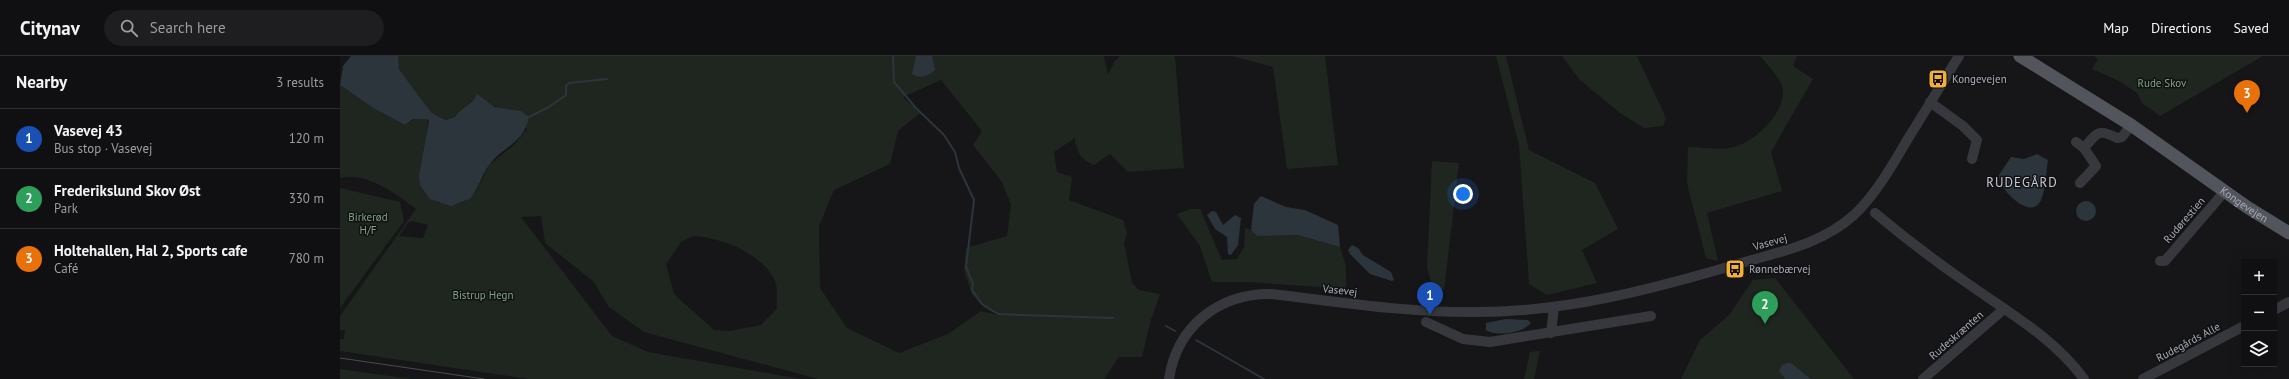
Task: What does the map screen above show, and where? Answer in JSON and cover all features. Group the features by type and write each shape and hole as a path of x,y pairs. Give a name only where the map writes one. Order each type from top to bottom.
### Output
{"main road":[{"name":"Kongevejen","path":"2020,56 2131,125 2225,191 2289,233"}],"street":[{"name":"Vasevej","path":"1169,379 1178,346 1199,319 1222,304 1249,295 1272,294 1424,311 1478,312 1554,307 1613,297 1659,286 1820,239 1841,226 1867,202 1888,173 1959,56"},
{"path":"1930,102 1963,126 1977,140 1972,159"},
{"path":"2080,183 2096,166 2080,145 2097,133 2105,131 2117,138 2122,137 2131,125"},
{"name":"Rudørestien","path":"2160,261 2165,261 2225,191"},
{"path":"1874,213 1924,254 2004,309 2056,348 2084,379"},
{"path":"2277,308 2289,302"},
{"path":"1551,333 1554,307"},
{"name":"Rudeskrænten","path":"1924,379 2004,309"},
{"path":"1426,322 1463,339 1475,342 1511,340 1651,316"},
{"name":"Rudegårds Alle","path":"2143,379 2241,328"}],"green space":[{"name":"Bistrup Hegn","path":"397,56 1104,56 1108,75 1114,62 1120,56 1175,56 1184,168 1128,172 1110,154 1094,165 1089,163 1080,154 1075,138 1054,152 1057,172 1072,177 1069,200 1123,220 1127,233 1124,243 1132,283 1139,290 1160,294 1150,323 1142,357 1119,357 1104,379 818,379 644,332 609,307 593,281 545,243 541,216 521,217 612,336 648,352 801,379 529,379 340,351 340,339 344,339 345,330 340,330 340,316 416,209 381,185 361,178 340,178 340,85 373,108 405,125 418,117 427,119 426,136 419,174 456,204 466,201 475,193 490,164 513,146 527,129 512,109 497,107 477,95 455,117 447,120 432,113 399,69","holes":["941,80 982,131 973,145 1002,182 1011,205 1007,236 966,248 964,270 972,294 984,308 998,315 981,311 948,334 899,353 847,328 820,288 819,226 834,190 890,164 898,131 920,113 903,97","412,221 428,225 423,238 399,236 408,223","693,236 704,237 728,244 751,255 769,271 775,281 777,309 761,325 730,331 714,330 674,294 666,264 682,241"]},
{"path":"1232,56 1325,56 1338,165 1287,169 1273,67"},
{"path":"1496,56 1506,56 1529,150 1595,183 1618,229 1582,250 1597,283 1547,295 1529,284 1519,145"},
{"path":"1562,56 1637,56 1666,118 1663,126 1644,128 1620,113 1580,80"},
{"path":"1760,56 1797,56 1793,66 1813,79 1771,152 1782,191 1707,213 1718,261 1706,258 1687,183 1688,147 1717,149 1734,147 1751,139 1768,124 1780,105 1783,95 1782,86 1776,75"},
{"name":"Rude Skov","path":"2094,56 2263,56 2160,116 2142,103 2137,93 2119,81 2092,69 2098,59"},
{"path":"1432,161 1459,163 1444,290 1433,288 1427,268"},
{"name":"Birkerød H/F","path":"340,188 400,202 404,221 340,308"},
{"path":"1190,209 1200,209 1222,260 1237,259 1244,247 1245,228 1251,230 1257,236 1298,235 1340,247 1346,266 1346,289 1248,282 1212,282 1200,246 1177,214"},
{"path":"1775,278 1854,379 1811,379 1804,373 1780,371 1785,379 1681,379 1700,340 1729,315 1753,280"},
{"path":"1540,351 1534,379 1524,379 1530,352"},
{"path":"340,369 411,379 340,379"}],"shaded area":[{"path":"351,56 398,56 399,69 421,99 432,113 446,120 455,117 475,98 477,94 495,107 521,111 529,117 526,126 518,139 490,164 470,199 451,206 430,199 420,185 419,174 429,121 427,119 413,119 405,125 373,108 340,85 343,66"},
{"path":"916,56 932,56 935,70 924,76 912,74"},
{"path":"2037,154 2048,160 2044,191 2037,206 2026,207 2020,204 2004,189 1999,175 2011,157 2024,159"},
{"path":"1261,196 1286,207 1305,210 1338,225 1340,247 1298,235 1257,236 1251,230 1254,204"},
{"path":"2086,201 2093,204 2096,211 2093,218 2086,221 2079,218 2076,211 2079,204"},
{"path":"1212,211 1216,212 1223,225 1235,215 1241,218 1238,245 1231,255 1228,254 1227,237 1215,229 1207,215"},
{"path":"1352,245 1358,248 1363,255 1391,272 1394,280 1392,281 1370,274 1350,254 1348,250"},
{"path":"1506,319 1528,320 1531,323 1522,329 1509,333 1496,333 1486,330 1486,323"},
{"path":"1791,363 1811,379 1785,379 1779,371 1782,365"}],"waterway":[{"path":"893,56 894,82 916,108 944,135 955,152 959,168 974,200 966,267 973,284 972,290 982,304 998,314 1113,318"},
{"path":"529,117 549,107 566,95 566,86 569,83 607,79"},
{"path":"1166,326 1175,331"},
{"path":"1196,340 1264,379"}],"tram line":[{"path":"340,358 484,379"}],"place":[{"name":"Kongevejen","path":"1938,79"},
{"name":"Holtehallen, Hal 2, Sports cafe","path":"2247,113"},
{"name":"Rønnebærvej","path":"1735,269"},
{"name":"Vasevej 43","path":"1430,315"},
{"name":"Frederikslund Skov Øst","path":"1765,324"}],"district":[{"name":"RUDEGÅRD","path":"2022,182"}]}
